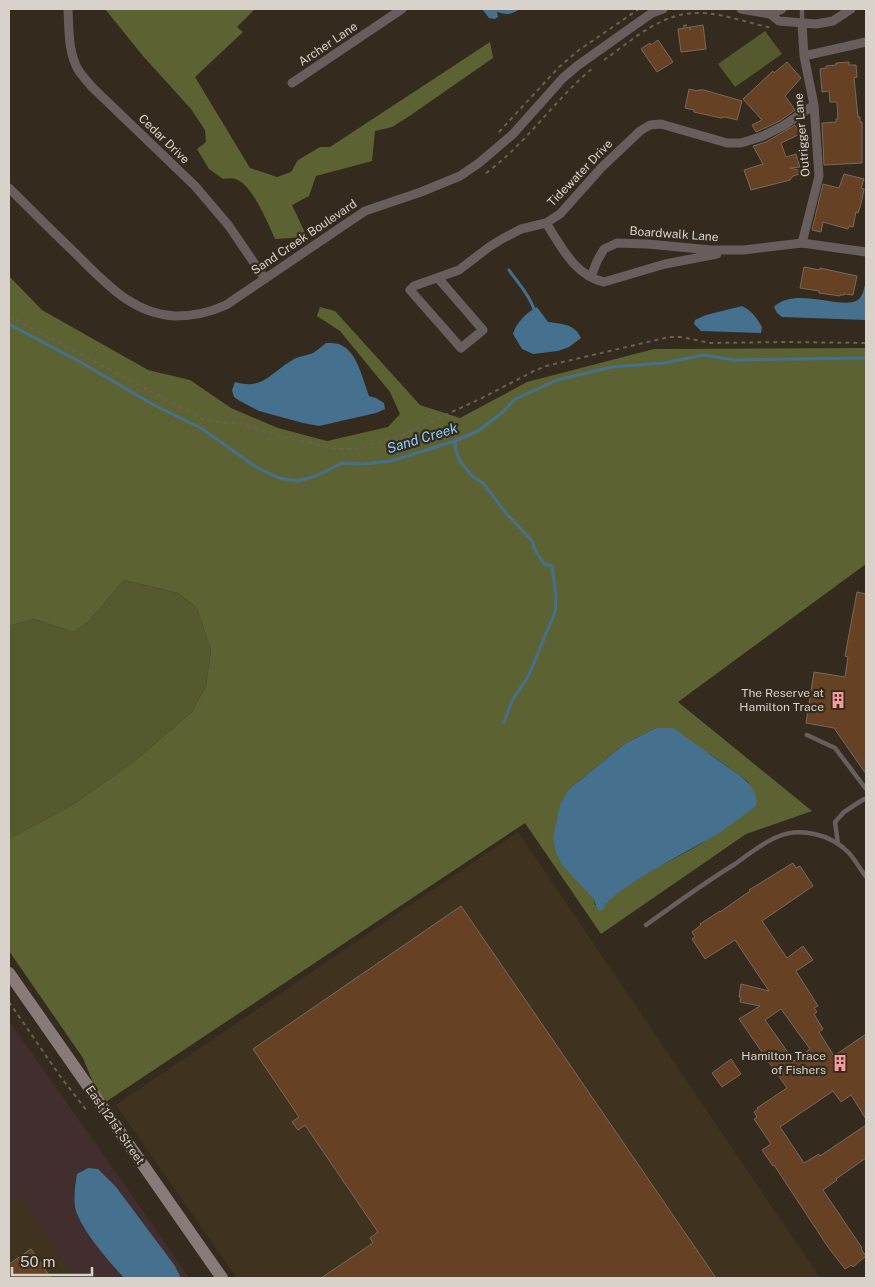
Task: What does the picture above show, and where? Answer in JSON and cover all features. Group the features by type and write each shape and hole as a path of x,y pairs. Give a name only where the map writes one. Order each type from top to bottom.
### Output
{"street":[{"name":"Cedar Drive","path":"68,9 70,43 80,72 92,87 195,186 229,226 265,279"},
{"name":"Archer Lane","path":"292,83 402,9"},
{"name":"Sand Creek Boulevard","path":"9,188 112,289 133,305 158,314 171,316 198,315 211,312 226,305 365,211 421,192 460,176 479,163 513,134 563,78 577,66 648,16 663,9"},
{"path":"741,9 770,14 779,21 802,24 824,24 833,21 851,9"},
{"path":"770,14 782,9"},
{"name":"Outrigger Lane","path":"802,24 804,56 814,105 819,176 802,243"},
{"path":"804,56 866,42"},
{"name":"Tidewater Drive","path":"438,278 483,330 461,348 410,290 414,286 460,270 489,247 521,229 546,223 560,214 614,155 640,130 650,125 661,124 727,142 741,143 763,136 783,126 814,105"},
{"path":"546,223 577,268 582,273 591,277"},
{"name":"Boardwalk Lane","path":"744,250 711,250 617,243 604,249 596,261 591,277 604,282 665,264 744,250 802,243 866,252"},
{"name":"East 121st Street","path":"9,973 222,1278"}],"lane":[{"path":"802,9 802,24"},
{"path":"807,735 835,748 866,789"},
{"path":"838,844 835,822 844,812 866,799"},
{"path":"646,925 776,837 792,832 805,832 822,836 838,844 848,852 866,877"}],"path":[{"path":"486,173 517,146 578,80 661,22 686,14 704,13 778,30"},
{"path":"683,26 689,25 690,30"},
{"path":"9,316 205,420 225,423 238,422 279,436 337,449 356,449 400,436 546,366 660,338 682,337 710,343 866,344"},
{"path":"9,1002 71,1092 87,1111"}],"shaded area":[{"path":"518,832 820,1278 237,1278 116,1105"},
{"path":"9,1021 138,1204 189,1278 9,1278"},
{"path":"19,1196 75,1278 9,1278 9,1203"}],"green space":[{"path":"105,9 255,9 237,27 243,32 195,77 250,168 277,177 291,172 298,160 320,147 330,147 490,42 493,58 392,127 375,131 372,161 316,176 309,196 292,205 307,237 275,239 261,208 246,187 236,179 223,179 209,169 197,149 206,142 205,130 191,109 143,56"},
{"path":"765,31 782,54 735,87 718,64"},
{"path":"9,276 42,310 148,370 190,380 231,408 278,428 327,441 388,427 400,414 390,392 340,331 317,316 320,307 335,311 420,405 460,418 527,382 654,349 866,348 866,564 678,702 812,811 746,834 601,934 525,823 107,1101 96,1090 83,1058 9,951 9,839 74,804 136,760 192,712 206,686 211,650 197,608 178,593 124,580 89,621 74,632 34,619 9,626","holes":["656,728 710,754 748,782 756,806 692,849 633,882 611,898 604,906 595,905 569,789 626,743"]},
{"path":"124,580 178,593 197,608 211,650 206,686 192,712 136,760 74,804 9,839 9,626 34,619 74,632 89,621"}],"water":[{"path":"482,9 520,9 509,14 497,12 498,17 495,19 489,18"},
{"path":"866,281 866,320 782,317 774,307 783,301 794,298 842,303 852,302 861,297"},
{"path":"742,306 758,320 762,327 761,333 701,331 694,324 695,320 706,315"},
{"path":"537,307 548,322 572,327 581,338 569,347 558,351 533,354 522,349 513,334 522,318"},
{"path":"326,343 341,345 352,354 369,396 384,403 385,409 376,413 319,426 259,411 234,397 232,390 235,382 252,384 259,382 294,359 313,353"},
{"path":"656,728 673,728 739,775 749,784 754,792 756,806 711,838 637,880 609,901 603,910 598,910 593,898 562,865 556,852 553,838 560,805 569,789 626,743"},
{"path":"88,1168 98,1169 116,1187 175,1266 181,1278 124,1278 105,1256 82,1224 75,1206 77,1174"}],"building":[{"path":"703,25 706,49 681,52 678,29"},
{"path":"658,40 673,62 657,72 641,49"},
{"path":"787,62 801,78 785,96 795,110 780,121 756,132 752,125 762,120 743,99 773,71 774,73"},
{"path":"849,62 849,65 856,65 857,77 854,78 858,117 860,117 860,122 862,122 862,163 824,165 822,123 836,122 836,119 838,119 837,102 830,102 829,91 822,92 820,69 836,65 836,63"},
{"path":"689,89 704,90 742,101 737,120 694,112 694,110 685,108"},
{"path":"795,125 800,134 781,143 786,157 796,154 800,167 790,168 806,172 793,176 790,180 751,190 744,170 763,164 753,146 766,142"},
{"path":"844,174 864,179 861,188 864,189 861,204 858,213 856,212 853,227 849,226 848,229 823,222 821,232 812,230 823,184 839,188"},
{"path":"804,267 820,270 820,268 857,276 853,295 844,294 840,296 800,288"},
{"name":"The Reserve at Hamilton Trace","path":"857,592 866,594 866,774 834,728 806,723 814,672 845,677 848,657 845,656"},
{"name":"Hamilton Trace of Fishers","path":"793,863 796,868 800,866 813,886 762,921 787,958 803,946 813,960 796,971 818,1006 814,1008 817,1012 814,1014 823,1029 819,1032 834,1056 866,1034 866,1119 851,1095 841,1102 833,1091 780,1127 804,1163 819,1154 820,1156 866,1125 866,1158 823,1190 866,1256 853,1267 851,1265 845,1269 762,1150 771,1144 754,1119 757,1117 754,1112 787,1088 739,1019 760,1006 740,1002 741,997 739,997 741,984 769,991 735,940 705,959 692,939 695,937 692,932 700,924 720,912 749,890","holes":["781,1009 810,1049 794,1061 765,1020"]},
{"path":"461,906 716,1278 321,1278 373,1243 370,1238 378,1232 305,1125 298,1130 292,1122 299,1117 253,1049"},
{"path":"731,1059 741,1074 722,1087 712,1073"},
{"path":"31,1249 51,1278 9,1278 9,1264"}],"waterway":[{"path":"509,270 526,293 534,309"},
{"name":"Sand Creek","path":"9,324 82,363 154,405 201,428 256,467 279,478 298,481 316,476 342,463 363,464 391,461 455,441 478,431 503,412 515,399 557,380 612,367 664,363 703,355 734,360 866,358"},
{"path":"455,442 460,461 472,476 483,483 506,513 533,542 534,548 544,564 552,566 556,596 555,612 528,677 513,699 504,722"}],"place":[{"name":"The Reserve at Hamilton Trace","path":"838,700"},
{"name":"Hamilton Trace of Fishers","path":"840,1063"}]}
